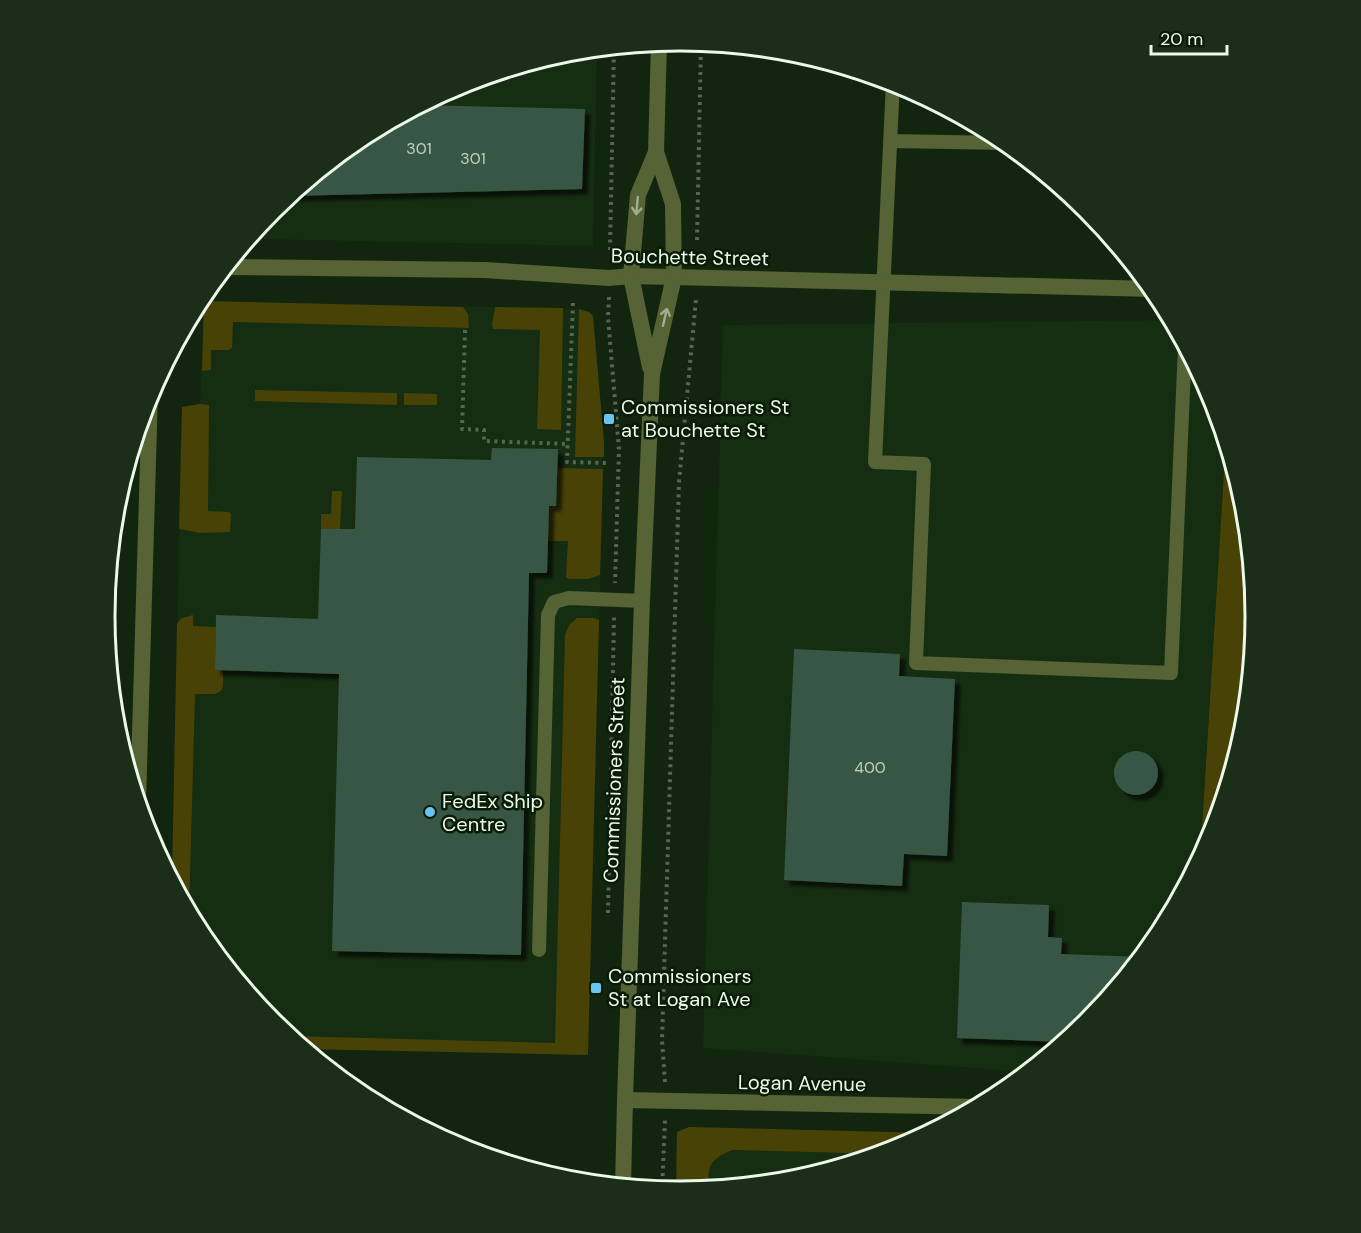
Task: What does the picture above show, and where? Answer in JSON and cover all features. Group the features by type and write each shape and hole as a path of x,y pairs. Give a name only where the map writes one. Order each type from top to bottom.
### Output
{"street":[{"name":"Commissioners Street","path":"623,1179 642,601 652,374 674,277 673,204 656,152 659,52"},
{"name":"Commissioners Street","path":"652,374 631,276 638,195 656,152"},
{"name":"Bouchette Street","path":"236,267 485,270 609,278 631,276 1141,289"},
{"path":"139,778 149,424"},
{"name":"Logan Avenue","path":"625,1100 962,1107"}],"lane":[{"path":"892,92 875,462 924,464 916,663 1171,673 1184,360"},
{"path":"890,141 989,143"},
{"path":"539,950 548,615 554,602 569,598 642,601"}],"path":[{"path":"662,1182 666,1101 662,1040 679,482 696,296 701,52"},
{"path":"573,303 567,462 607,464"},
{"path":"465,330 462,429 484,430 484,441 568,444"}],"shaded area":[{"path":"597,58 593,246 260,239 308,191 336,168 366,146 430,109 464,94 534,70"},
{"path":"211,301 579,309 593,316 604,442 588,1055 317,1049 255,989 210,931 172,865 182,407 200,404 204,313"},
{"path":"211,301 463,307 468,314 469,328 233,322 232,348 211,350 211,370 202,371 204,313"},
{"path":"495,307 563,308 561,430 537,429 540,330 493,329"},
{"path":"579,309 593,316 604,457 575,457"},
{"path":"1162,320 1188,366 1203,400 1225,462 1202,836 1170,899 1151,931 1129,961 1080,1016 1053,1042 1017,1071 703,1048 723,325"},
{"path":"255,390 397,393 397,405 255,401"},
{"path":"404,393 437,394 437,405 404,405"},
{"path":"209,405 208,511 229,512 231,514 230,532 200,533 179,529 182,407"},
{"path":"1225,462 1235,506 1245,580 1245,653 1235,727 1227,763 1202,836"},
{"path":"558,468 603,469 600,575 588,579 566,577 568,541 548,541 549,506 556,506"},
{"path":"332,491 342,491 340,529 321,529 321,514 331,514"},
{"path":"193,615 193,626 216,627 215,669 223,671 221,691 215,694 195,694 189,896 172,865 177,623 182,618"},
{"path":"577,618 599,620 588,1055 317,1049 302,1036 555,1043 565,635 569,625"},
{"path":"689,1127 912,1133 858,1153 732,1150 718,1157 711,1164 709,1181 680,1182 676,1182 677,1132"},
{"path":"732,1150 858,1153 791,1171 708,1181 709,1167 717,1157"}],"building":[{"path":"438,105 585,109 582,189 303,196 366,146"},
{"name":"FedEx Ship Centre","path":"492,448 558,449 556,506 549,506 547,573 529,573 521,955 332,951 339,674 215,670 216,615 318,619 321,529 355,529 357,457 491,460"},
{"path":"794,649 900,654 899,676 955,679 947,856 904,854 902,886 784,880"},
{"path":"1136,751 1152,757 1158,773 1152,789 1136,795 1120,789 1114,773 1120,757"},
{"path":"962,902 1049,905 1048,937 1062,938 1061,954 1132,957 1106,989 1053,1042 957,1038"}],"place":[{"name":"Commissioners St at Bouchette St","path":"609,419"},
{"name":"FedEx Ship Centre","path":"430,812"},
{"name":"Commissioners St at Logan Ave","path":"596,988"}]}
